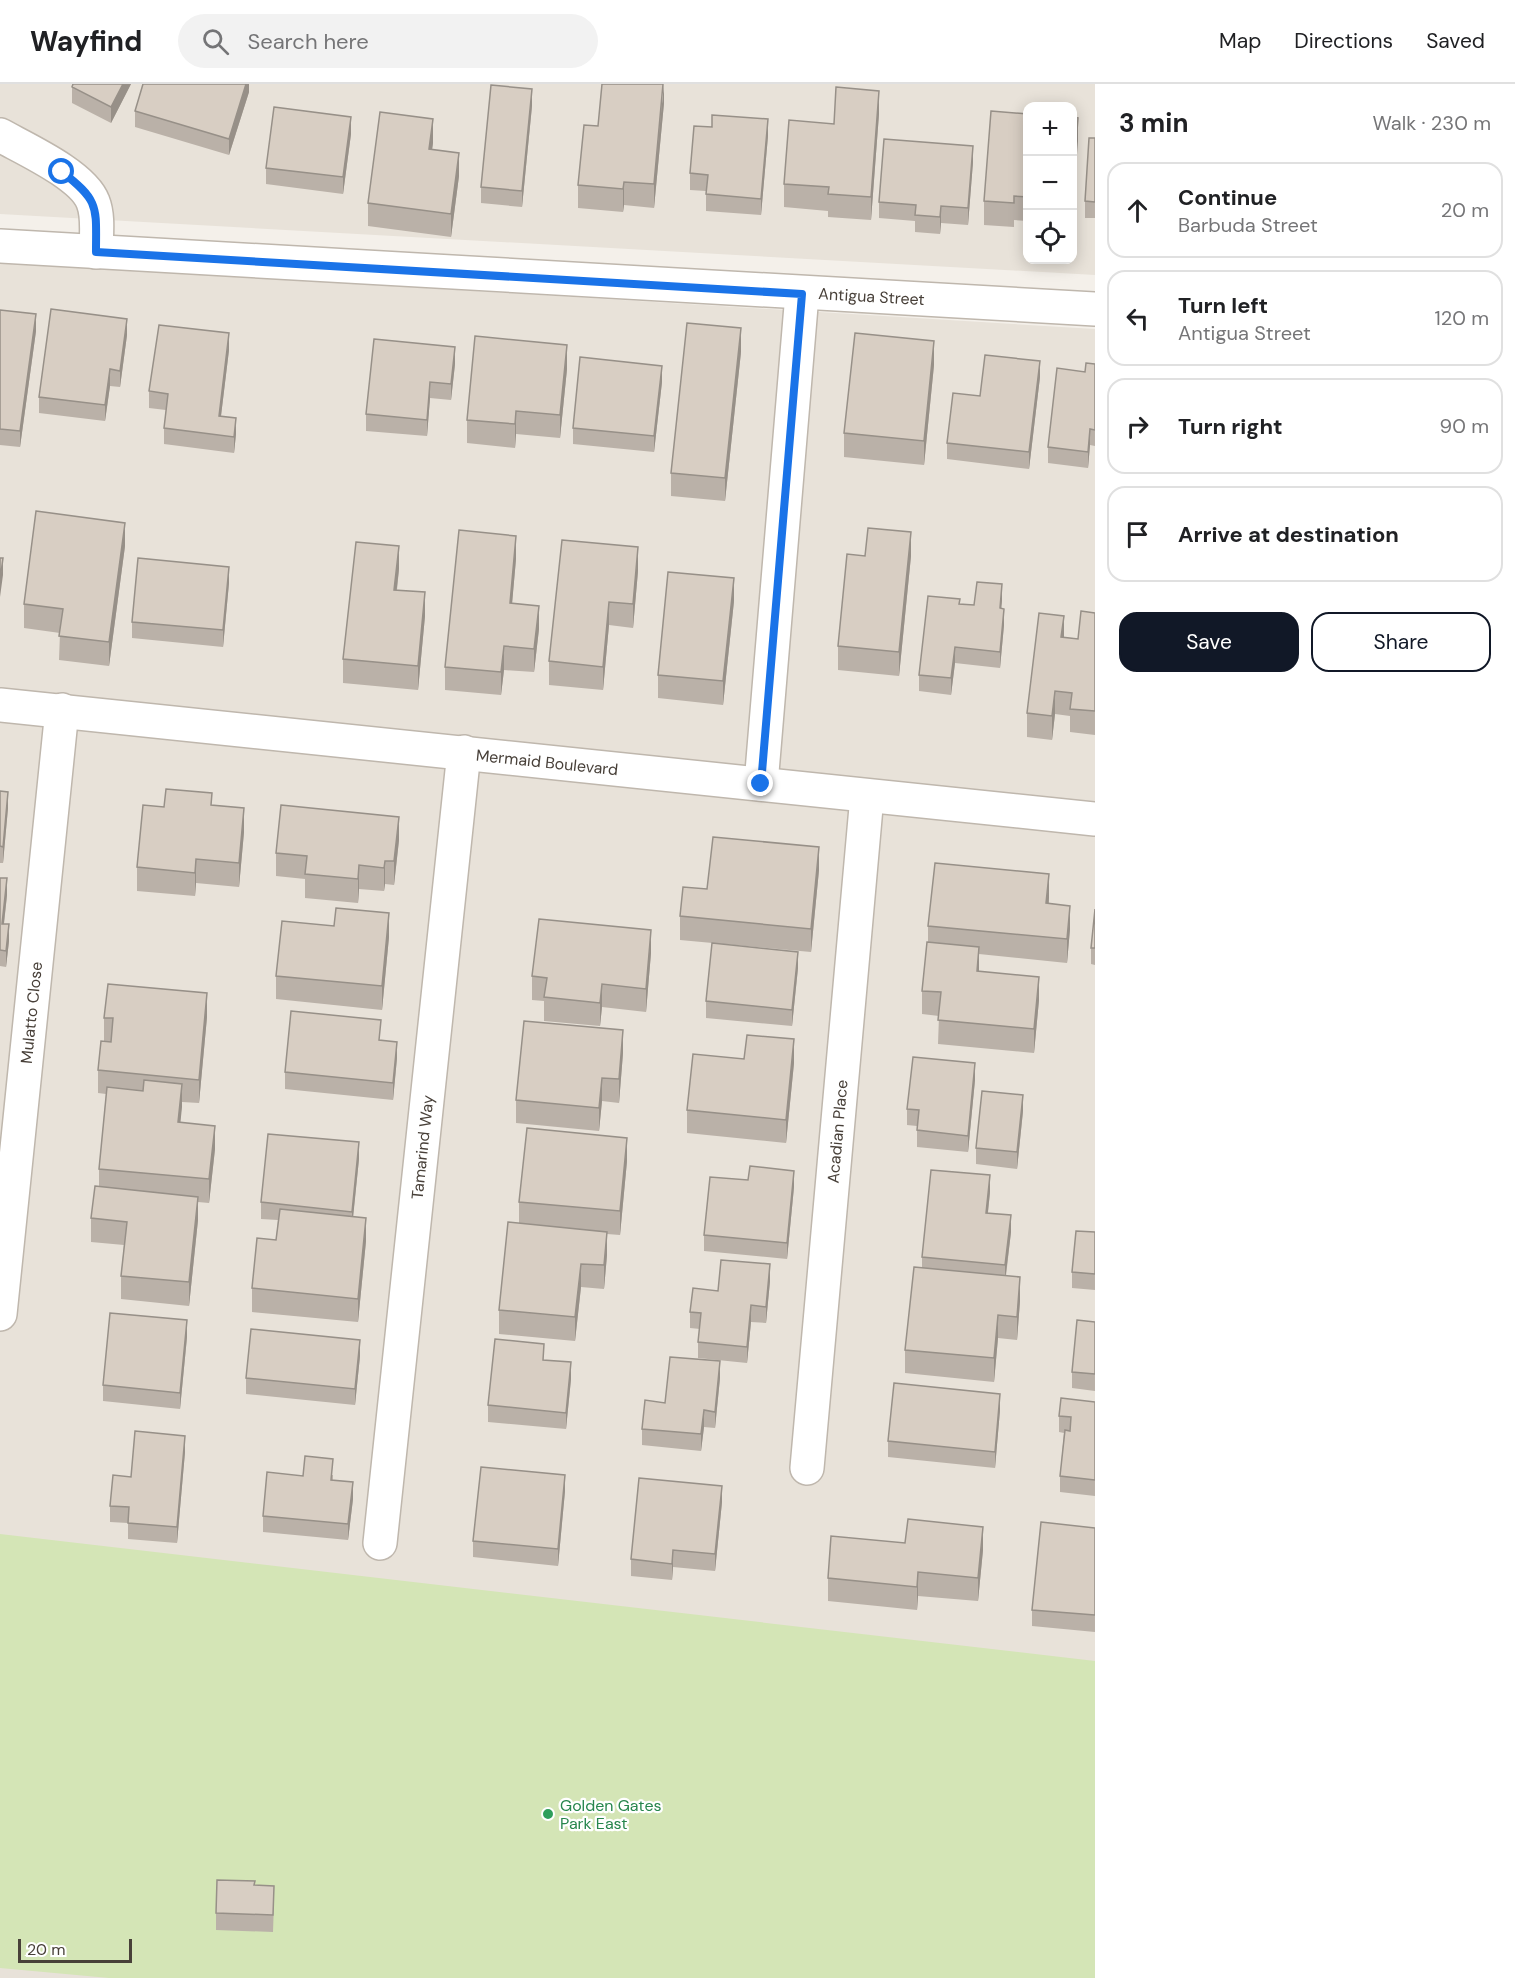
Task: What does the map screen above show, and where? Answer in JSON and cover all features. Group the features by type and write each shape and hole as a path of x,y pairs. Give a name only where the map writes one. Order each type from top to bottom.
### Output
{"street":[{"path":"0,135 52,165 89,194 96,212 96,252"},
{"name":"Antigua Street","path":"0,246 802,294 1095,309"},
{"path":"761,784 802,294"},
{"name":"Mermaid Boulevard","path":"0,705 1095,819"},
{"name":"Mulatto Close","path":"0,1314 62,710"},
{"name":"Tamarind Way","path":"380,1543 464,752"},
{"name":"Acadian Place","path":"807,1467 867,796"}],"shaded area":[{"path":"0,84 1095,84 1095,275 0,214"},
{"path":"0,262 1095,329 1095,1978 0,1978"}],"green space":[{"name":"Golden Gates Park East","path":"0,1534 1095,1661 1095,1978 109,1978 0,1968"}],"building":[{"path":"73,84 123,84 111,107 72,87"},
{"path":"143,84 246,84 229,139 135,111"},
{"path":"602,84 663,84 654,184 624,182 623,189 578,185 584,125 598,126"},
{"path":"491,85 532,89 522,191 481,187"},
{"path":"836,87 879,91 871,197 828,194 829,187 784,184 789,120 834,124"},
{"path":"274,107 351,117 343,177 266,168"},
{"path":"991,111 1023,114 1023,197 1014,196 1014,203 984,201"},
{"path":"380,112 433,119 429,149 459,153 451,214 368,203"},
{"path":"712,115 768,119 761,199 706,194 708,175 690,173 694,126 712,127"},
{"path":"1089,138 1095,138 1095,202 1085,201"},
{"path":"884,139 973,146 968,208 941,206 940,217 915,215 916,205 879,202"},
{"path":"51,309 127,319 120,371 110,369 105,405 39,397"},
{"path":"0,310 36,314 20,431 0,429"},
{"path":"687,323 741,328 725,478 671,473"},
{"path":"159,325 229,333 219,416 236,418 234,437 164,428 168,394 149,391"},
{"path":"855,333 934,341 924,441 844,433"},
{"path":"475,336 567,345 560,415 516,411 515,424 467,420"},
{"path":"374,339 455,347 451,384 430,382 427,420 366,414"},
{"path":"985,355 1040,361 1029,452 947,443 953,393 980,396"},
{"path":"580,357 662,366 654,436 573,428"},
{"path":"1086,363 1095,364 1095,430 1090,429 1088,452 1048,447 1057,368 1085,372"},
{"path":"36,511 125,523 109,642 59,636 63,609 24,604"},
{"path":"868,528 911,532 899,652 838,646 847,554 865,556"},
{"path":"459,530 516,536 510,603 539,606 534,649 504,646 501,672 445,667"},
{"path":"562,540 638,547 633,604 609,602 603,667 549,661"},
{"path":"356,542 399,546 394,590 425,592 418,666 343,659"},
{"path":"0,558 3,558 0,580"},
{"path":"138,558 229,567 223,630 132,622"},
{"path":"668,572 734,578 723,681 658,675"},
{"path":"977,582 1002,584 1000,608 1004,609 1000,652 955,647 951,678 919,675 928,596 960,599 959,604 974,605"},
{"path":"1081,611 1095,613 1095,711 1070,709 1072,693 1055,691 1052,716 1027,713 1039,613 1064,616 1061,637 1078,639"},
{"path":"166,789 212,793 211,805 244,808 239,863 196,859 195,873 137,867 143,805 164,807"},
{"path":"0,791 8,792 3,847 0,846"},
{"path":"281,805 399,817 394,861 385,861 384,868 359,865 358,879 305,874 307,856 276,853"},
{"path":"713,837 819,847 811,929 680,916 683,887 707,889"},
{"path":"935,863 1049,874 1046,903 1070,906 1067,939 928,926"},
{"path":"0,878 7,878 2,924 9,924 6,951 0,950"},
{"path":"336,908 389,913 382,986 276,976 282,921 334,926"},
{"path":"1095,909 1095,948 1091,948"},
{"path":"539,919 651,930 646,989 602,984 600,1003 544,997 547,978 532,976"},
{"path":"927,942 979,947 977,971 1039,977 1034,1029 938,1020 941,992 922,991"},
{"path":"712,943 798,952 792,1010 706,1001"},
{"path":"108,984 207,993 199,1080 98,1070 101,1041 111,1042 113,1018 104,1018"},
{"path":"291,1011 381,1020 379,1040 397,1042 393,1083 285,1072"},
{"path":"524,1021 623,1030 619,1079 602,1078 599,1108 516,1100"},
{"path":"747,1035 794,1039 786,1120 687,1110 693,1054 744,1059"},
{"path":"913,1057 975,1063 968,1136 917,1130 919,1110 907,1109"},
{"path":"144,1080 182,1084 178,1122 215,1126 209,1179 99,1169 107,1087 143,1091"},
{"path":"982,1091 1023,1095 1017,1152 976,1148"},
{"path":"527,1128 627,1138 620,1211 519,1202"},
{"path":"268,1134 359,1142 352,1212 261,1202"},
{"path":"750,1166 794,1171 787,1243 704,1235 710,1177 748,1180"},
{"path":"931,1170 990,1175 986,1213 1011,1215 1005,1265 922,1257"},
{"path":"95,1186 198,1197 189,1282 121,1276 127,1222 91,1218"},
{"path":"280,1209 366,1218 358,1299 252,1288 257,1238 276,1240"},
{"path":"508,1222 607,1232 604,1265 581,1264 575,1317 499,1310"},
{"path":"1076,1231 1095,1232 1095,1274 1072,1272"},
{"path":"721,1260 770,1264 766,1307 751,1305 747,1347 698,1342 701,1313 690,1312 693,1288 718,1291"},
{"path":"914,1267 1020,1277 1017,1317 998,1315 994,1358 905,1350"},
{"path":"110,1313 187,1320 180,1393 103,1385"},
{"path":"1077,1320 1095,1322 1095,1374 1072,1372"},
{"path":"251,1329 360,1340 355,1389 246,1378"},
{"path":"495,1339 544,1344 543,1360 571,1362 566,1413 488,1405"},
{"path":"670,1357 720,1361 715,1412 704,1410 701,1434 642,1429 645,1400 665,1403"},
{"path":"894,1383 1000,1394 995,1452 888,1441"},
{"path":"1061,1398 1095,1402 1095,1480 1060,1476 1065,1430 1070,1431 1071,1417 1059,1416"},
{"path":"135,1431 185,1436 177,1527 128,1523 129,1507 110,1506 113,1475 131,1477"},
{"path":"305,1456 333,1459 331,1480 353,1482 348,1524 263,1516 267,1472 303,1476"},
{"path":"481,1467 565,1475 558,1549 473,1541"},
{"path":"639,1478 722,1486 715,1554 673,1550 672,1564 631,1559"},
{"path":"908,1519 983,1527 978,1578 918,1572 917,1587 828,1578 831,1536 905,1543"},
{"path":"1041,1522 1095,1528 1095,1615 1032,1610"},
{"path":"217,1880 255,1881 254,1885 274,1886 273,1915 216,1913"}],"place":[{"name":"Golden Gates Park East","path":"548,1814"}],"route":[{"path":"62,172 85,190 93,200 96,212 96,252 802,294 761,784"}]}
